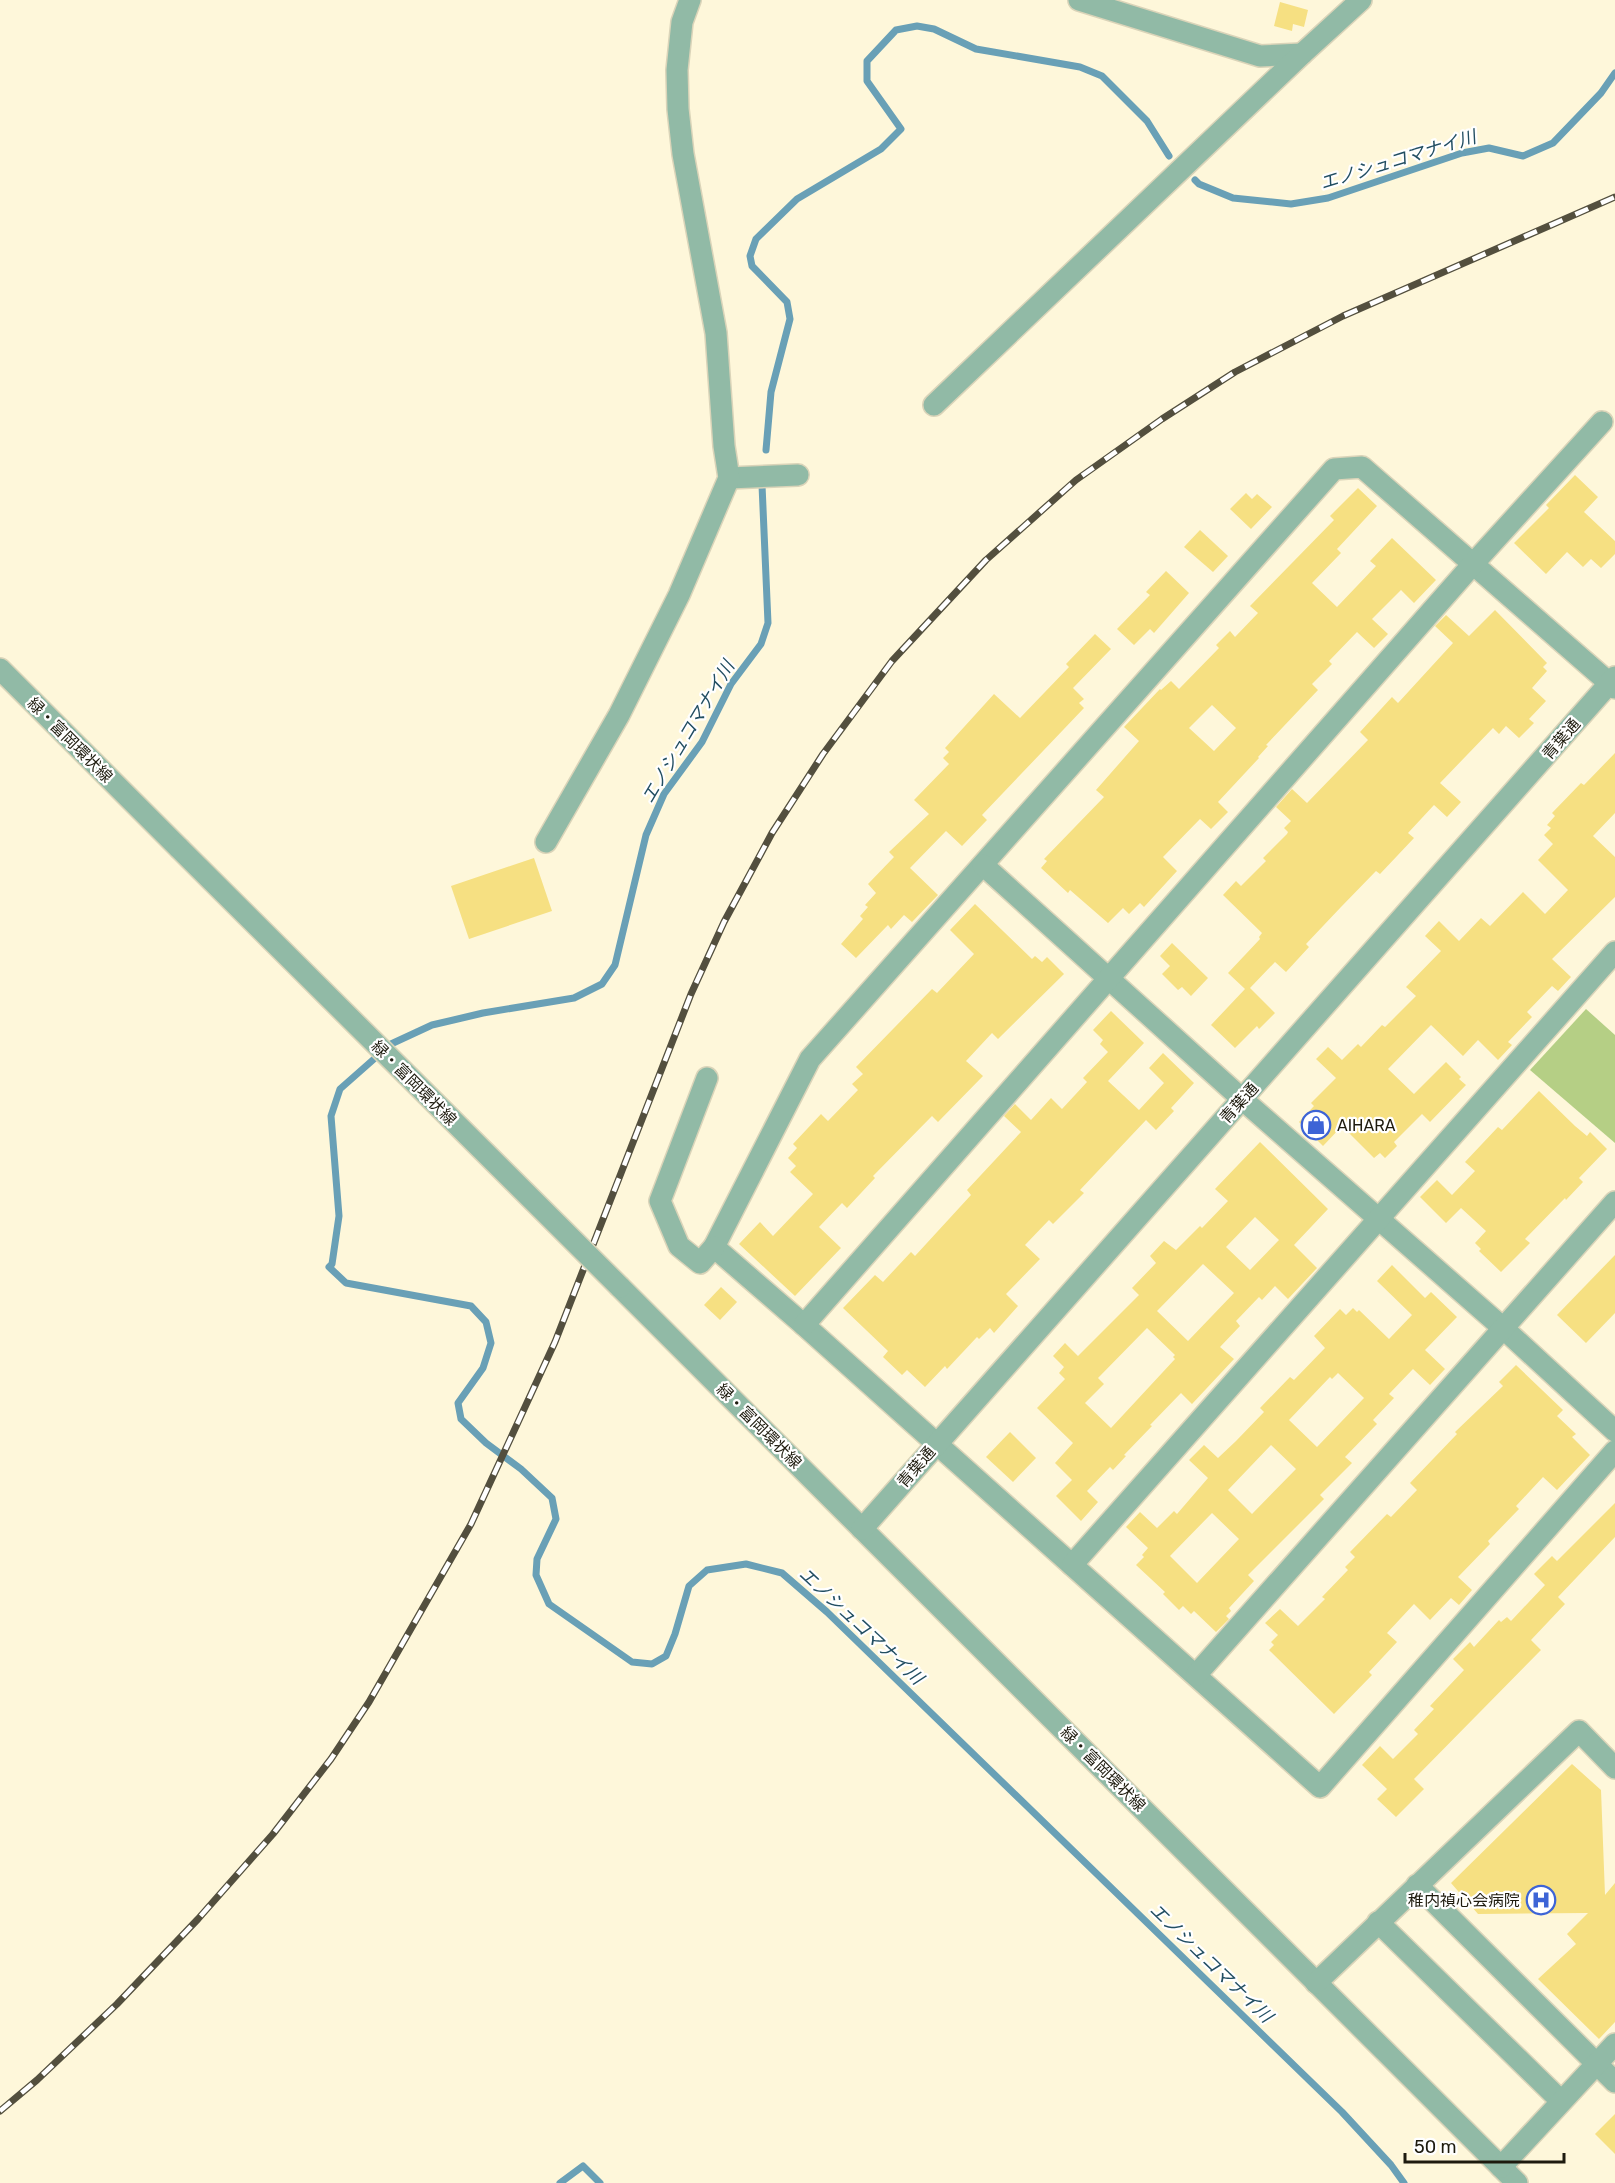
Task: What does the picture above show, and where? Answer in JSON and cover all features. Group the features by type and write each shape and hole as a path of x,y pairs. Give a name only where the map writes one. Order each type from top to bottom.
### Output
{"street":[{"path":"546,842 619,715 679,595 729,478 724,446 716,333 682,154 678,109 677,70 682,22 690,0"},
{"path":"1079,0 1260,56 1302,54"},
{"path":"934,405 1361,0"},
{"path":"804,1325 1473,564 1602,422"},
{"path":"707,1078 660,1201 679,1246 700,1263 714,1247 810,1059 1334,469 1362,466 1613,683"},
{"path":"729,478 798,474"},
{"name":"緑・富岡環状線","path":"0,669 1517,2183"},
{"name":"青葉通","path":"862,1529 1613,683"},
{"path":"983,866 1242,1099 1503,1328 1615,1431"},
{"path":"1072,1565 1615,952"},
{"path":"1196,1675 1615,1202"},
{"path":"714,1247 1320,1787 1615,1451"},
{"path":"1316,1983 1579,1731 1615,1768"},
{"path":"1417,1885 1615,2082"},
{"path":"1378,1922 1561,2101"},
{"path":"1501,2167 1615,2044"}],"green space":[{"path":"1586,1009 1615,1035 1615,1143 1530,1070"}],"building":[{"path":"1280,2 1308,10 1304,27 1293,24 1292,31 1274,26"},
{"path":"1575,475 1598,497 1584,512 1615,541 1615,554 1601,568 1591,559 1583,567 1567,552 1546,574 1514,543 1549,508 1546,505"},
{"path":"1358,488 1377,506 1337,549 1341,553 1312,583 1337,607 1376,566 1370,561 1392,538 1436,580 1414,603 1401,590 1372,619 1388,634 1374,648 1357,632 1329,661 1332,664 1312,684 1318,690 1266,745 1268,746 1259,758 1218,802 1228,812 1211,829 1200,819 1163,857 1177,871 1144,907 1140,903 1129,914 1123,908 1108,923 1070,890 1068,893 1041,868 1047,861 1044,859 1104,797 1096,790 1139,741 1124,727 1160,689 1171,681 1179,689 1219,648 1216,645 1230,631 1235,637 1258,613 1250,606 1334,520 1330,516","holes":["1212,705 1236,728 1214,751 1189,728"]},
{"path":"1246,493 1252,499 1257,494 1272,507 1251,529 1230,509"},
{"path":"1200,530 1228,556 1213,572 1184,547"},
{"path":"1166,571 1189,593 1154,633 1150,629 1134,645 1117,629 1150,595 1146,592"},
{"path":"1495,610 1547,663 1543,667 1547,671 1532,688 1546,701 1529,719 1534,723 1519,738 1506,726 1499,734 1493,728 1440,783 1461,802 1447,817 1434,805 1408,833 1414,838 1380,874 1376,871 1341,907 1306,944 1309,947 1286,972 1275,962 1250,988 1275,1013 1259,1029 1257,1026 1235,1048 1211,1025 1245,989 1228,973 1260,939 1262,933 1223,895 1236,881 1241,886 1266,861 1263,858 1287,834 1284,828 1291,821 1276,807 1292,789 1307,803 1368,740 1360,732 1392,697 1398,703 1453,643 1435,626 1446,615 1469,636"},
{"path":"1095,634 1111,649 1073,688 1084,699 1079,703 1084,708 982,815 987,820 962,846 946,831 910,868 938,895 912,922 904,915 891,929 888,925 856,958 841,944 863,919 860,916 868,907 865,905 876,893 868,884 894,857 889,852 929,814 914,800 949,764 943,758 949,752 945,748 994,694 1020,718 1069,667 1066,664"},
{"path":"1615,753 1615,813 1593,836 1615,857 1615,897 1552,959 1571,977 1558,991 1552,986 1527,1012 1532,1017 1508,1042 1512,1045 1498,1060 1478,1040 1463,1056 1431,1025 1388,1069 1414,1094 1446,1062 1466,1085 1430,1122 1422,1114 1394,1142 1397,1146 1385,1158 1380,1153 1374,1158 1342,1126 1323,1146 1299,1122 1314,1106 1311,1103 1336,1078 1316,1059 1328,1047 1342,1060 1358,1044 1361,1047 1382,1025 1385,1027 1416,996 1406,987 1441,951 1425,936 1439,921 1459,941 1481,918 1490,926 1523,892 1545,914 1568,890 1538,860 1553,844 1544,835 1551,828 1547,825 1555,816 1552,813"},
{"path":"534,858 552,911 469,939 451,886"},
{"path":"975,904 1032,959 1035,956 1042,962 1047,957 1064,974 998,1039 992,1033 966,1061 983,1076 938,1122 932,1116 873,1176 875,1178 847,1208 842,1203 819,1227 841,1248 795,1296 739,1244 760,1222 773,1236 813,1194 790,1172 796,1166 788,1158 797,1148 793,1144 821,1114 828,1121 858,1090 852,1084 863,1074 856,1067 932,989 937,993 974,954 950,930"},
{"path":"1172,943 1208,978 1191,996 1182,987 1178,990 1162,974 1170,966 1160,956"},
{"path":"1111,1011 1144,1043 1108,1081 1139,1110 1164,1083 1149,1068 1163,1053 1194,1083 1171,1108 1174,1111 1156,1130 1146,1120 1080,1190 1084,1193 1053,1224 1049,1220 1025,1245 1040,1259 1006,1294 1018,1306 994,1333 990,1328 979,1339 977,1337 947,1369 945,1366 925,1387 907,1370 902,1375 883,1357 888,1351 843,1308 875,1275 883,1282 911,1252 915,1256 971,1195 967,1190 1021,1132 1004,1116 1015,1104 1031,1120 1051,1098 1062,1109 1087,1082 1083,1078 1108,1052 1100,1044 1103,1040 1093,1030"},
{"path":"1539,1091 1575,1126 1587,1136 1590,1132 1607,1149 1579,1178 1583,1182 1525,1239 1530,1243 1501,1272 1479,1251 1481,1249 1475,1243 1486,1231 1461,1208 1446,1223 1420,1197 1437,1180 1452,1195 1475,1171 1465,1162 1498,1127 1502,1130"},
{"path":"1260,1142 1328,1209 1294,1245 1317,1268 1288,1299 1275,1286 1262,1300 1259,1297 1236,1321 1240,1326 1220,1347 1234,1359 1192,1404 1181,1393 1150,1425 1152,1426 1113,1470 1110,1467 1087,1491 1098,1502 1081,1521 1056,1496 1072,1480 1055,1463 1073,1443 1037,1408 1065,1379 1059,1373 1064,1367 1053,1356 1065,1343 1078,1356 1139,1295 1132,1288 1156,1263 1150,1256 1164,1241 1176,1250 1200,1226 1202,1228 1228,1201 1215,1189","holes":["1255,1217 1279,1240 1250,1270 1226,1247","1203,1264 1234,1293 1188,1341 1157,1311","1147,1328 1175,1355 1173,1357 1175,1359 1111,1428 1085,1403 1104,1384 1098,1378"]},
{"path":"1615,1255 1615,1313 1586,1343 1557,1315"},
{"path":"1392,1265 1425,1298 1431,1292 1457,1317 1425,1350 1445,1369 1430,1385 1413,1369 1389,1394 1394,1398 1373,1420 1377,1424 1345,1457 1352,1463 1320,1495 1324,1499 1248,1575 1254,1581 1229,1608 1231,1611 1226,1616 1229,1619 1216,1632 1194,1611 1191,1614 1183,1606 1179,1610 1163,1594 1165,1592 1136,1565 1144,1557 1142,1555 1148,1548 1126,1527 1140,1512 1157,1528 1174,1511 1177,1514 1208,1478 1189,1460 1204,1445 1218,1458 1236,1441 1264,1412 1260,1408 1290,1377 1294,1380 1325,1348 1314,1336 1340,1309 1346,1315 1353,1308 1357,1312 1359,1310 1389,1339 1412,1315 1377,1281","holes":["1338,1373 1364,1398 1317,1447 1289,1420 1330,1377 1332,1379","1271,1445 1296,1469 1252,1514 1228,1490","1212,1513 1239,1539 1197,1583 1170,1556"]},
{"path":"721,1287 737,1302 720,1320 704,1305"},
{"path":"1516,1365 1563,1410 1557,1416 1576,1434 1572,1437 1590,1455 1557,1490 1543,1477 1516,1506 1519,1509 1458,1577 1472,1590 1459,1605 1451,1598 1430,1620 1414,1604 1387,1633 1397,1642 1369,1672 1372,1675 1334,1714 1269,1650 1274,1645 1271,1642 1278,1635 1265,1623 1280,1609 1298,1626 1325,1599 1322,1597 1348,1570 1345,1567 1355,1557 1350,1552 1387,1514 1391,1517 1417,1490 1410,1483 1457,1434 1455,1432 1503,1386 1499,1382"},
{"path":"1010,1432 1036,1458 1013,1482 986,1457"},
{"path":"1615,1503 1615,1537 1558,1597 1565,1604 1531,1640 1541,1650 1414,1779 1424,1789 1396,1817 1377,1799 1387,1789 1362,1765 1380,1746 1393,1759 1418,1734 1414,1730 1434,1709 1430,1706 1464,1670 1453,1659 1470,1642 1474,1647 1499,1620 1501,1622 1507,1617 1511,1621 1545,1585 1534,1574 1552,1556 1557,1561"},
{"name":"稚内禎心会病院","path":"1572,1764 1601,1790 1605,1895 1615,1883 1615,2022 1599,2039 1538,1979 1576,1944 1567,1934 1588,1913 1478,1914 1451,1883"},
{"path":"1615,2114 1615,2154 1595,2134"}],"waterway":[{"name":"エノシュコマナイ川","path":"766,450 771,392 790,319 787,302 752,266 750,256 756,239 797,199 881,149 901,129 867,81 867,61 896,30 917,26 934,29 976,49 1080,67 1102,76 1147,121 1169,156"},
{"name":"エノシュコマナイ川","path":"1195,180 1199,184 1233,198 1291,204 1328,198 1462,153 1489,148 1523,156 1553,143 1601,93 1615,73"},
{"name":"エノシュコマナイ川","path":"762,485 768,623 761,644 731,684 702,742 664,794 646,835 615,965 602,984 574,998 483,1013 432,1025 391,1044 340,1089 331,1116 339,1216 332,1264 329,1267 346,1283 471,1306 486,1322 491,1343 483,1368 458,1403 461,1419 552,1498 556,1519 537,1559 536,1575 549,1604 632,1662 652,1664 666,1656 689,1586 707,1570 746,1564 782,1573 827,1612 1342,2112 1391,2165 1404,2183"},
{"name":"エノシュコマナイ川","path":"560,2183 583,2166 600,2183"}],"railway":[{"path":"0,2111 37,2080 117,2004 198,1919 273,1834 331,1759 369,1702 471,1524 555,1342 691,994 724,922 772,833 823,754 892,661 986,560 1076,480 1162,419 1235,372 1343,316 1615,197"}],"place":[{"name":"AIHARA","path":"1316,1125"},
{"name":"稚内禎心会病院","path":"1541,1900"}]}
